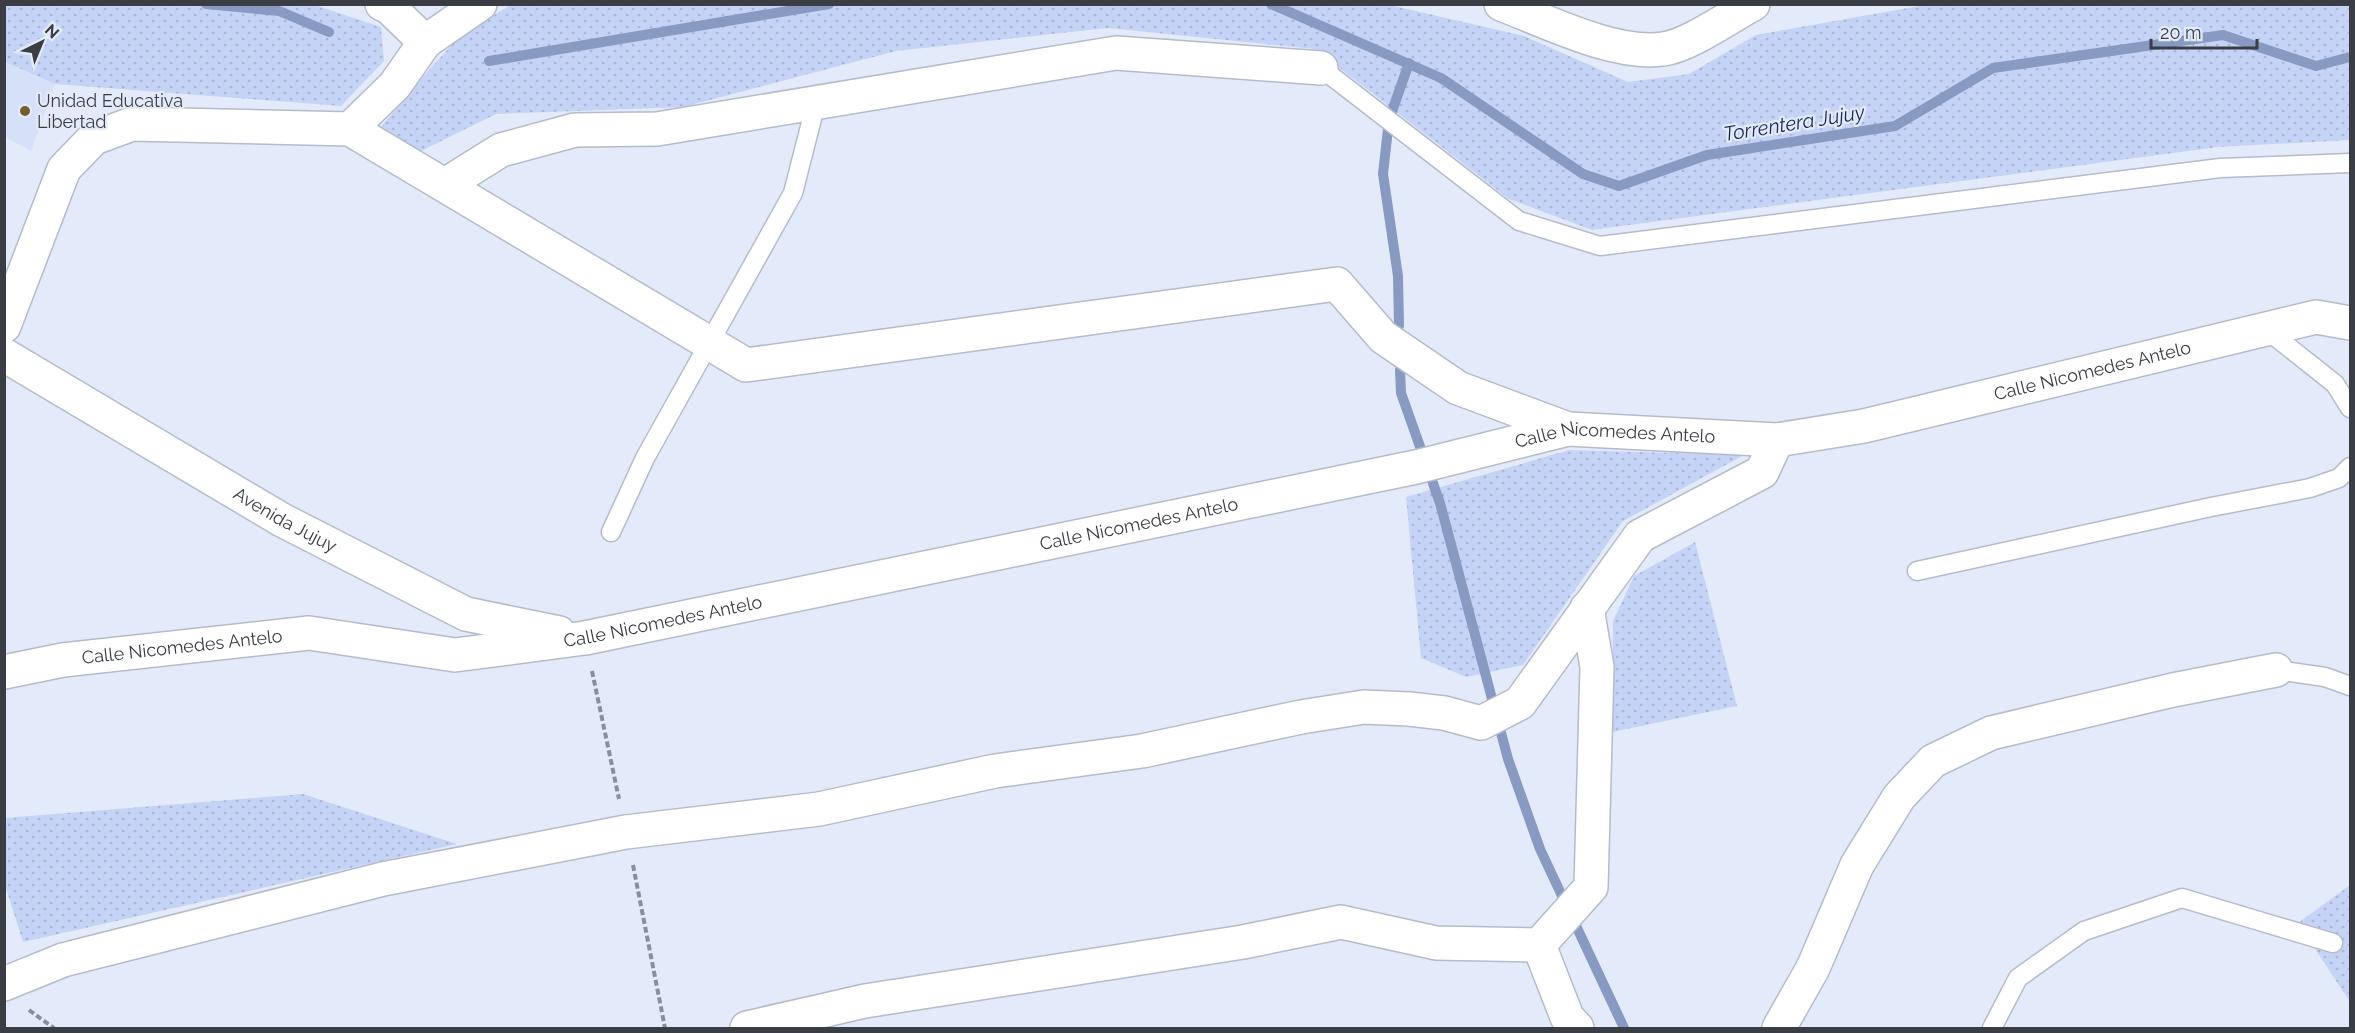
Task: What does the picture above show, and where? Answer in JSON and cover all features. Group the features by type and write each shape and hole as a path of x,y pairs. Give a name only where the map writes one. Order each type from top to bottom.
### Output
{"street":[{"path":"382,4 388,6 425,42"},
{"path":"350,129 395,86 425,42 480,4"},
{"path":"1501,4 1617,47 1663,49 1691,39 1753,4"},
{"path":"445,185 501,150 575,130 657,129 1116,53 1322,68"},
{"path":"4,326 64,170 94,138 132,124 350,129 746,365 1337,284 1383,337 1458,388 1568,429"},
{"name":"Calle Nicomedes Antelo","path":"4,672 63,660 309,633 455,655 585,638 1404,470 1568,429 1777,440 1864,426 2316,317 2350,323"},
{"name":"Avenida Jujuy","path":"4,355 282,520 466,614 585,638"},
{"path":"4,984 63,960 383,879 626,832 819,809 994,771 1142,751 1301,717 1364,707 1432,712 1481,723 1520,703 1640,536 1762,472 1777,440"},
{"path":"747,1029 865,1001 1243,942 1341,922 1436,943 1539,945 1591,887 1597,667 1587,608"},
{"path":"1779,1029 1813,968 1857,866 1899,797 1933,761 1990,733 2173,690 2276,670"},
{"path":"1539,945 1568,1017 1577,1029"}],"lane":[{"path":"1322,68 1520,221 1600,246 2220,168 2350,163"},
{"path":"611,532 645,458 793,193 816,103"},
{"path":"2267,330 2335,384 2350,408"},
{"path":"1917,571 2211,507 2310,488 2339,478 2350,467"},
{"path":"2276,670 2325,677 2350,686"},
{"path":"1992,1029 2018,978 2084,931 2182,898 2333,943"}],"shaded area":[{"path":"5,4 315,5 381,27 384,61 341,106 55,84 5,62"},
{"path":"510,5 1390,5 1524,36 1628,82 1689,74 1756,35 1925,5 2350,5 2350,140 2218,147 1592,230 1509,199 1315,49 1108,28 896,51 683,107 496,114 419,152 380,128 458,38"},
{"name":"Unidad Educativa Libertad","path":"4,62 55,84 31,151 5,137"},
{"path":"1569,450 1744,455 1623,521 1523,665 1466,677 1421,658 1406,497"},
{"path":"1695,542 1737,706 1612,732 1613,621 1634,576"},
{"path":"303,794 457,844 23,942 5,885 5,818"},
{"path":"2350,885 2350,1002 2298,923"}],"waterway":[{"name":"Torrentera Jujuy","path":"206,4 279,11 329,32"},
{"name":"Torrentera Jujuy","path":"489,61 829,4"},
{"name":"Torrentera Jujuy","path":"1271,4 1441,78 1583,174 1619,186 1707,155 1895,126 1993,68 2223,35 2316,66 2350,57"},
{"path":"1399,326 1398,276 1383,174 1389,120 1409,63"},
{"path":"1400,370 1401,393 1440,503 1508,759 1540,849 1624,1028"}],"place":[{"name":"Unidad Educativa Libertad","path":"25,111"}]}
